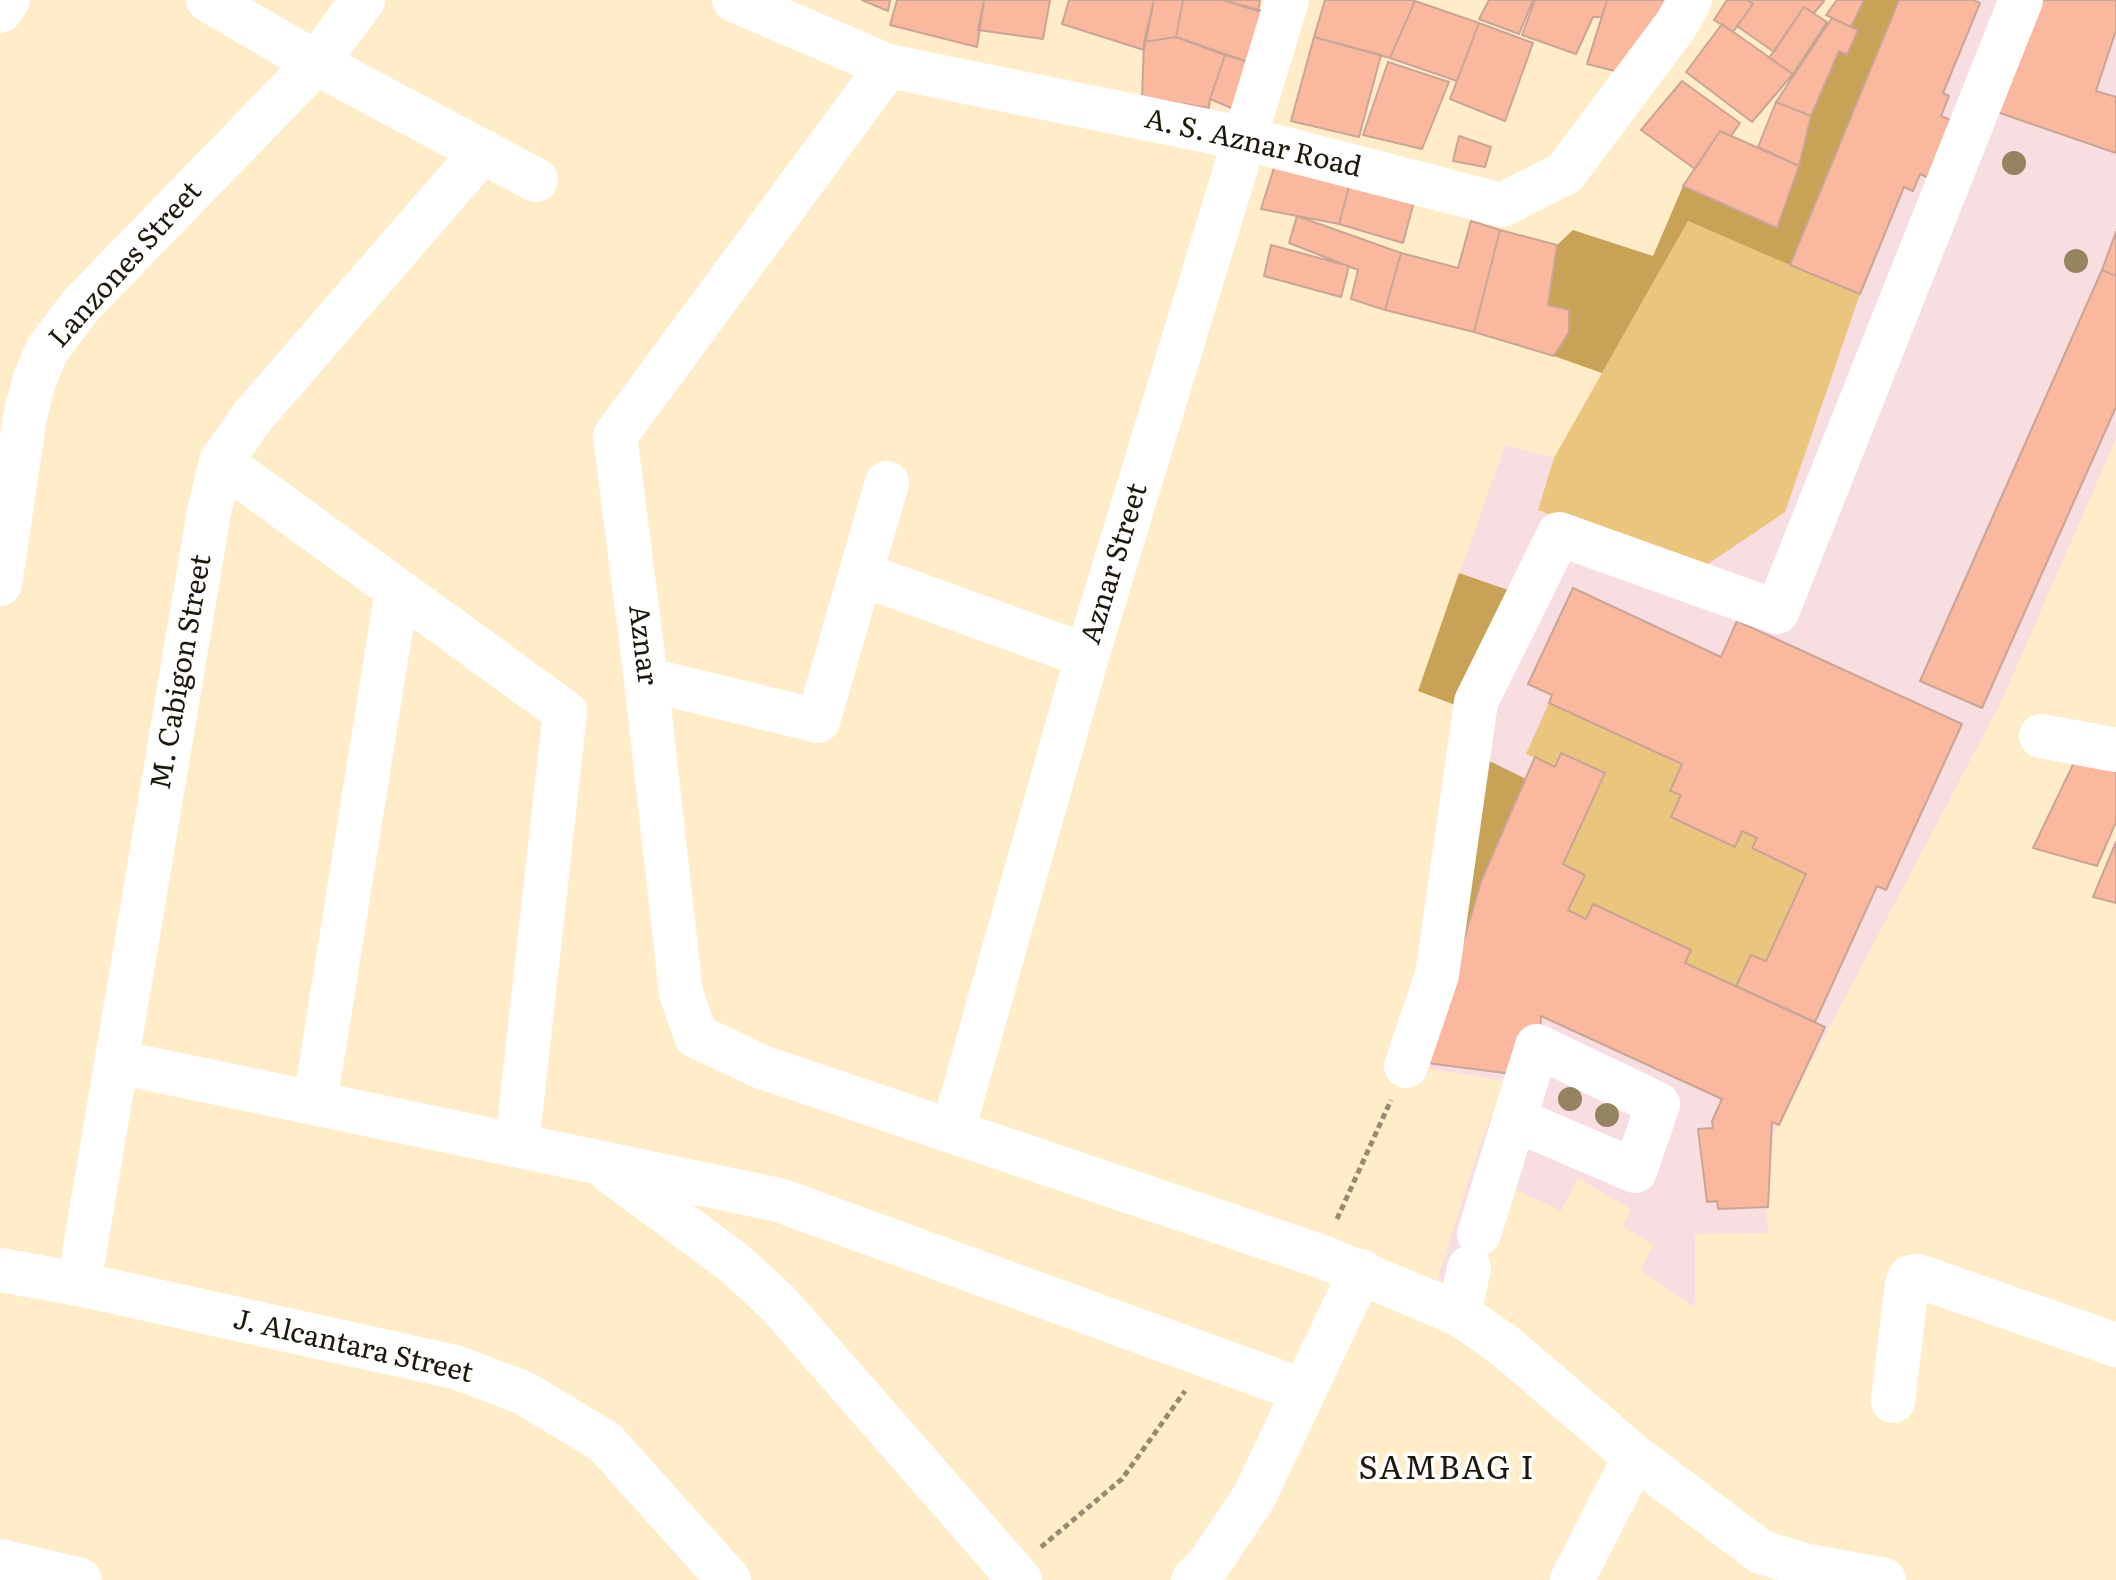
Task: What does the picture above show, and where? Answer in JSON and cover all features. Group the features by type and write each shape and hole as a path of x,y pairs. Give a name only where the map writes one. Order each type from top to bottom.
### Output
{"street":[{"path":"0,11 8,0"},
{"path":"208,0 316,63 536,180"},
{"name":"Lanzones Street","path":"0,584 25,417 34,381 47,350 81,305 316,63 363,0"},
{"name":"A. S. Aznar Road","path":"734,0 888,66 1247,139 1502,205 1565,173 1676,25 1690,0"},
{"name":"Aznar Street","path":"953,1130 1087,656 1287,0"},
{"path":"1406,1066 1437,975 1476,702 1559,534 1777,612 2015,2"},
{"name":"Aznar","path":"888,66 615,436 681,993 696,1036 762,1067 1320,1256 1459,1314 1504,1345 1635,1457 1761,1552 1808,1566 1872,1579"},
{"name":"M. Cabigon Street","path":"79,1284 209,512 221,462 252,417 483,151"},
{"path":"221,462 565,712 517,1145"},
{"path":"646,679 818,721 887,483"},
{"path":"861,574 1087,656"},
{"path":"315,1103 397,590"},
{"path":"2041,736 2116,750"},
{"path":"117,1062 779,1200 1304,1391"},
{"path":"1459,1314 1474,1251 1514,1119"},
{"path":"598,1163 733,1262 777,1302 1017,1576"},
{"name":"J. Alcantara Street","path":"0,1270 79,1284 455,1367 524,1393 605,1442 729,1580"},
{"path":"1193,1580 1209,1564 1254,1497 1361,1271"},
{"path":"1893,1401 1910,1277 1918,1276 2116,1345"},
{"path":"1572,1580 1635,1457"},
{"path":"0,1561 80,1580"}],"path":[{"path":"1320,1256 1406,1066"},
{"path":"1017,1576 1122,1479 1209,1357"}],"shaded area":[{"path":"1864,0 1899,0 1790,265 1688,221 1602,373 1554,356 1569,332 1569,310 1548,305 1557,245 1573,230 1653,256 1683,186 1777,228 1799,166 1811,116 1839,51 1847,54 1858,30 1851,27"},
{"path":"1870,0 2116,0 2116,439 2002,700 1770,1140 1769,1233 1695,1234 1695,1308 1640,1270 1654,1245 1622,1226 1631,1209 1578,1178 1561,1211 1508,1186 1469,1300 1438,1278 1478,1151 1505,1081 1412,1066 1457,705 1418,691 1505,445 1554,458 1701,196 1784,236"},
{"path":"1688,221 1860,294 1785,512 1696,572 1538,510 1554,458"},
{"path":"1459,573 1511,591 1469,751 1526,779 1482,879 1451,977 1458,706 1418,691"},
{"path":"1549,703 1682,764 1670,790 1681,795 1671,818 1735,846 1742,831 1757,838 1752,849 1806,874 1766,961 1751,955 1736,986 1685,963 1690,950 1593,904 1586,919 1568,910 1585,875 1563,864 1555,767 1526,754"}],"building":[{"path":"862,0 890,0 888,11"},
{"path":"897,0 984,0 977,47 890,25"},
{"path":"984,0 1050,0 1043,39 978,30"},
{"path":"1069,0 1154,0 1144,50 1062,24"},
{"path":"1154,0 1183,0 1176,37 1144,42"},
{"path":"1183,0 1222,0 1271,13 1254,64 1176,37"},
{"path":"1222,0 1260,0 1258,11"},
{"path":"1325,0 1415,1 1390,58 1314,37"},
{"path":"1489,0 1533,0 1519,34 1479,19"},
{"path":"1535,0 1607,0 1602,17 1593,17 1576,54 1522,35"},
{"path":"1607,0 1680,0 1623,73 1587,64"},
{"path":"1727,0 1747,0 1753,4 1733,32 1714,20"},
{"path":"1747,0 1824,1 1814,13 1804,7 1774,52 1737,26 1753,4"},
{"path":"1837,0 1864,0 1851,27 1826,15"},
{"path":"1899,0 1973,0 1980,3 1943,93 1949,96 1941,116 1960,124 1936,181 1920,174 1913,191 1904,187 1860,294 1790,265"},
{"path":"2042,0 2116,0 2116,30 2096,91 2116,97 2116,153 1997,112"},
{"path":"1415,1 1479,23 1457,81 1390,58"},
{"path":"1804,7 1827,22 1793,74 1769,58"},
{"path":"1832,18 1858,30 1847,55 1839,51 1811,116 1776,102"},
{"path":"1479,23 1533,43 1505,121 1450,99"},
{"path":"1722,24 1793,74 1752,122 1686,72"},
{"path":"1176,37 1225,55 1209,108 1142,97 1144,42"},
{"path":"1314,37 1381,55 1359,137 1291,121"},
{"path":"1225,55 1254,64 1241,112 1210,99"},
{"path":"1388,62 1449,82 1422,149 1363,135"},
{"path":"1682,81 1740,123 1731,136 1720,131 1695,169 1641,130"},
{"path":"1776,102 1811,116 1799,166 1758,147"},
{"path":"1720,131 1799,166 1777,228 1683,186"},
{"path":"1459,136 1491,147 1485,167 1453,161"},
{"path":"1278,155 1352,176 1339,224 1261,209"},
{"path":"1352,176 1416,194 1403,243 1339,224"},
{"path":"1297,216 1401,253 1385,310 1351,299 1358,270 1289,243"},
{"path":"1471,221 1500,230 1474,332 1385,310 1401,253 1458,268"},
{"path":"1500,230 1557,245 1548,305 1569,310 1569,332 1554,356 1474,332"},
{"path":"2116,232 2116,276 2102,270"},
{"path":"1271,245 1349,266 1341,297 1264,276"},
{"path":"2102,270 2116,276 2116,407 1982,708 1920,681"},
{"path":"1573,588 1721,657 1737,621 1962,724 1886,890 1877,886 1815,1022 1736,986 1751,955 1766,961 1806,874 1752,848 1757,838 1742,831 1735,847 1671,817 1681,795 1670,791 1682,764 1549,703 1552,695 1528,684"},
{"path":"2080,750 2116,759 2116,822 2097,866 2033,848"},
{"path":"1561,753 1605,773 1563,864 1585,875 1568,910 1586,919 1593,904 1691,950 1685,963 1825,1027 1779,1125 1772,1122 1768,1207 1718,1209 1717,1201 1707,1202 1698,1129 1713,1128 1712,1121 1722,1099 1541,1016 1540,1036 1520,1075 1427,1063 1482,879 1535,757 1555,767"},
{"path":"2116,842 2116,903 2093,897"}],"district":[{"name":"SAMBAG I","path":"1447,1470"}]}
